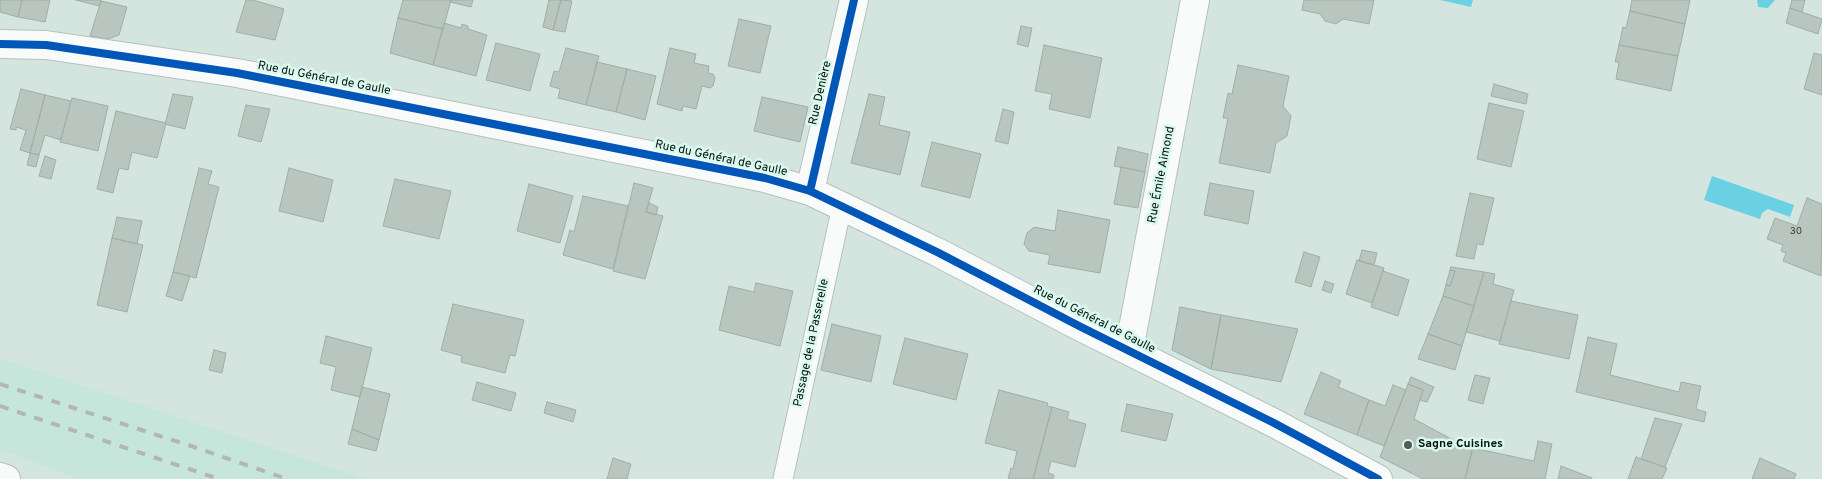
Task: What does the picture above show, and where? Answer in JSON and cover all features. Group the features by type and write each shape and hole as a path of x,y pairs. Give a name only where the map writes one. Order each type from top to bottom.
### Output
{"street":[{"name":"Rue Denière","path":"810,191 854,0"},
{"name":"Rue Émile Aimond","path":"1129,350 1195,0"},
{"name":"Rue du Général de Gaulle","path":"0,44 46,45 237,73 765,178 810,191 937,252 1081,327 1274,423 1378,479"},
{"path":"0,477 6,479"}],"lane":[{"name":"Passage de la Passerelle","path":"783,479 842,206"}],"shaded area":[{"path":"0,358 366,479 80,479 0,450"}],"water":[{"path":"1440,0 1473,0 1471,7"},
{"path":"1757,0 1775,0 1768,8 1758,7"},
{"path":"1712,176 1794,205 1790,217 1768,209 1762,213 1760,219 1704,200"}],"building":[{"path":"0,0 22,0 18,17 0,12"},
{"path":"22,0 50,0 45,22 18,17"},
{"path":"76,0 101,0 99,6"},
{"path":"246,0 253,0 284,9 275,40 236,32"},
{"path":"403,0 451,0 443,29 398,18"},
{"path":"451,0 473,0 471,7 450,2"},
{"path":"549,0 561,0 553,30 543,27"},
{"path":"561,0 572,1 565,32 553,30"},
{"path":"1304,0 1374,0 1369,24 1343,19 1336,24 1325,21 1320,14 1302,10"},
{"path":"1632,0 1690,0 1685,24 1630,11"},
{"path":"1792,0 1805,0 1802,12 1790,8"},
{"path":"101,1 127,7 119,35 108,39 90,36"},
{"path":"1790,8 1822,19 1818,34 1786,23"},
{"path":"1630,11 1685,24 1678,56 1619,45 1623,27 1626,28"},
{"path":"398,18 443,29 433,65 390,53"},
{"path":"739,19 771,26 760,73 728,66"},
{"path":"444,23 461,28 462,24 468,26 468,29 487,35 476,76 433,65"},
{"path":"1021,26 1032,28 1028,47 1017,44"},
{"path":"496,43 540,54 530,91 486,80"},
{"path":"1044,45 1102,58 1090,118 1049,109 1052,94 1035,91"},
{"path":"1619,45 1678,56 1671,91 1616,79 1619,62 1615,62"},
{"path":"566,48 599,56 586,105 558,98 560,89 550,86 554,71 559,72"},
{"path":"670,48 696,54 694,63 709,66 708,73 713,74 715,78 713,86 710,88 702,86 696,109 683,106 682,111 657,104"},
{"path":"1814,53 1822,55 1822,95 1804,89"},
{"path":"597,62 627,69 616,112 586,105"},
{"path":"1238,65 1289,76 1283,106 1291,116 1287,136 1276,143 1270,173 1219,163 1228,118 1223,118 1228,93 1232,94"},
{"path":"627,69 656,76 645,120 616,112"},
{"path":"1494,84 1528,94 1526,104 1491,96"},
{"path":"21,89 45,95 30,153 20,150 26,130 16,127 16,130 10,129"},
{"path":"173,94 193,97 185,129 165,124"},
{"path":"869,94 885,97 879,125 910,132 900,175 851,163"},
{"path":"45,95 71,101 61,140 45,135 39,155 30,153"},
{"path":"762,97 808,107 800,142 754,131"},
{"path":"72,98 108,106 98,151 60,142"},
{"path":"1489,103 1524,111 1511,167 1477,159"},
{"path":"246,105 270,109 261,142 238,136"},
{"path":"1003,109 1014,112 1008,144 995,141"},
{"path":"116,111 166,123 157,158 132,152 128,170 119,168 113,193 97,189"},
{"path":"932,142 981,154 970,198 921,186"},
{"path":"1118,147 1148,154 1145,172 1114,166"},
{"path":"30,153 39,155 36,167 27,165"},
{"path":"45,156 56,160 51,179 39,176"},
{"path":"1121,167 1145,172 1138,208 1114,204"},
{"path":"199,168 212,171 208,184 219,187 196,278 173,272"},
{"path":"289,168 333,180 323,222 279,211"},
{"path":"395,179 451,191 439,239 383,226"},
{"path":"634,183 653,188 646,212 663,216 645,279 613,271"},
{"path":"1210,183 1254,191 1248,224 1204,215"},
{"path":"529,184 573,196 560,243 517,231"},
{"path":"1470,193 1494,198 1483,245 1477,244 1474,259 1456,256"},
{"path":"583,196 628,206 613,269 563,255 570,230 574,232"},
{"path":"1807,198 1822,204 1821,276 1783,261 1786,253 1781,251 1783,245 1767,239 1775,218 1797,226"},
{"path":"649,203 658,207 656,215 646,212"},
{"path":"1058,210 1110,220 1100,273 1048,264 1050,255 1029,251 1024,244 1027,233 1034,227 1055,231"},
{"path":"117,217 142,221 137,244 112,238"},
{"path":"112,238 143,245 127,312 97,305"},
{"path":"1362,250 1377,253 1374,265 1359,261"},
{"path":"1304,252 1320,257 1311,287 1295,282"},
{"path":"1357,260 1384,268 1372,303 1346,294"},
{"path":"1451,267 1484,272 1474,306 1443,296 1446,285 1450,286 1455,271 1450,270"},
{"path":"1450,270 1455,271 1450,286 1446,285"},
{"path":"1383,271 1409,280 1398,316 1371,307"},
{"path":"173,272 190,276 182,301 166,296"},
{"path":"1484,272 1495,274 1493,284 1514,290 1500,341 1466,332"},
{"path":"1325,281 1334,284 1331,293 1322,290"},
{"path":"756,283 793,291 780,346 719,330 729,286 754,292"},
{"path":"1443,296 1474,306 1462,346 1428,334"},
{"path":"1511,301 1578,315 1569,359 1499,344"},
{"path":"453,304 524,320 515,356 510,355 505,373 461,362 462,356 441,350"},
{"path":"1180,307 1221,315 1211,369 1172,350"},
{"path":"1221,315 1298,329 1281,382 1211,369"},
{"path":"832,324 881,336 871,382 821,370"},
{"path":"1428,334 1462,346 1455,370 1418,359"},
{"path":"326,336 372,348 360,397 331,390 336,367 320,363"},
{"path":"1588,337 1617,344 1610,375 1679,392 1681,382 1701,386 1696,409 1706,412 1704,422 1576,392"},
{"path":"905,338 968,354 956,400 893,384"},
{"path":"214,350 226,353 222,373 209,370"},
{"path":"1321,372 1341,381 1338,387 1369,400 1357,435 1304,414"},
{"path":"1475,375 1490,378 1483,404 1468,400"},
{"path":"1411,377 1434,387 1427,402 1420,400 1423,390 1408,384"},
{"path":"477,382 516,393 511,411 472,400"},
{"path":"1408,384 1423,390 1414,419 1472,450 1465,479 1423,479 1380,457"},
{"path":"1393,385 1406,390 1384,446 1357,435 1369,400 1385,406"},
{"path":"362,387 390,394 379,440 352,429"},
{"path":"999,390 1048,403 1047,406 1052,407 1033,479 1008,479 1011,468 1013,469 1017,451 985,443"},
{"path":"547,402 576,410 573,422 544,413"},
{"path":"1127,404 1173,414 1166,441 1121,431"},
{"path":"1052,407 1069,412 1067,419 1086,424 1075,467 1051,461 1048,473 1054,475 1053,479 1033,479"},
{"path":"1655,418 1682,424 1665,467 1641,459"},
{"path":"352,429 379,440 376,451 348,444"},
{"path":"1538,441 1552,444 1545,479 1465,479 1473,448 1534,461"},
{"path":"1636,457 1667,468 1662,479 1628,479"},
{"path":"613,458 631,464 627,479 607,479"},
{"path":"1760,458 1796,474 1794,479 1752,479"},
{"path":"1561,466 1592,478 1592,479 1558,479"}],"railway":[{"path":"0,384 287,479"},
{"path":"0,406 219,479"}],"cycle path":[{"path":"810,191 854,0"},
{"path":"0,44 46,45 237,73 765,178 810,191 937,252 1081,327 1274,423 1378,479"}],"place":[{"name":"Sagne Cuisines","path":"1408,445"}]}
